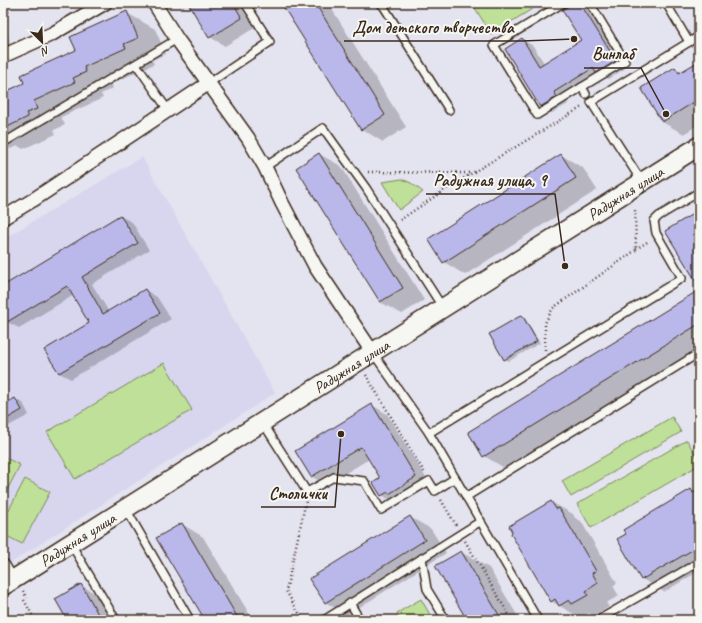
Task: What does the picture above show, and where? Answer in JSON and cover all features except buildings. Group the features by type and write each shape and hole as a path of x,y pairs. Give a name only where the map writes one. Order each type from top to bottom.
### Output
{"street":[{"path":"3,56 52,34 105,3"},
{"path":"154,3 177,40 248,138 265,167 315,266 366,358"},
{"path":"3,218 209,83"},
{"name":"Радужная улица","path":"6,578 71,543 126,509 699,146"}],"lane":[{"path":"209,83 270,42 245,3"},
{"path":"563,3 494,45 537,115 625,61 590,3"},
{"path":"666,3 690,42"},
{"path":"384,4 449,110"},
{"path":"642,182 591,102 699,36"},
{"path":"3,143 177,40"},
{"path":"136,64 168,110"},
{"path":"582,87 586,94"},
{"path":"265,167 323,128 391,226 444,308"},
{"path":"429,433 682,278 658,236 654,228 654,222 659,216 699,192"},
{"path":"466,497 699,353"},
{"path":"366,358 429,433 538,620"},
{"path":"263,422 307,492 334,476 364,481 381,510 429,481 435,491 455,478"},
{"path":"126,509 190,620"},
{"path":"324,620 481,522"},
{"path":"71,543 116,620"},
{"path":"422,558 427,589 446,620"},
{"path":"598,620 699,562"},
{"path":"350,603 360,620"}],"path":[{"path":"391,226 449,187 591,102"},
{"path":"354,172 471,174"},
{"path":"635,210 636,250"},
{"path":"547,361 545,347 545,323 553,308 658,236"},
{"path":"366,358 429,481"},
{"path":"435,491 512,620"},
{"path":"302,619 286,591 307,492"},
{"path":"24,600 35,620"}],"shaded area":[{"path":"142,157 275,393 9,564 3,553 3,239"}],"green space":[{"path":"472,3 542,3 491,34"},
{"path":"402,179 411,183 423,192 399,210 382,182"},
{"path":"164,363 192,410 75,479 47,432"},
{"path":"672,417 681,432 571,497 562,481"},
{"path":"687,440 699,461 699,465 591,528 577,504"},
{"path":"4,457 20,465 3,498 3,459"},
{"path":"25,479 50,492 22,544 3,534 3,521"},
{"path":"421,599 433,620 401,620 397,613"}],"place":[{"name":"Дом детского творчества","path":"574,39"},
{"name":"Винлаб","path":"666,114"},
{"name":"Радужная улица, 9","path":"565,266"},
{"name":"Столички","path":"341,434"}]}
